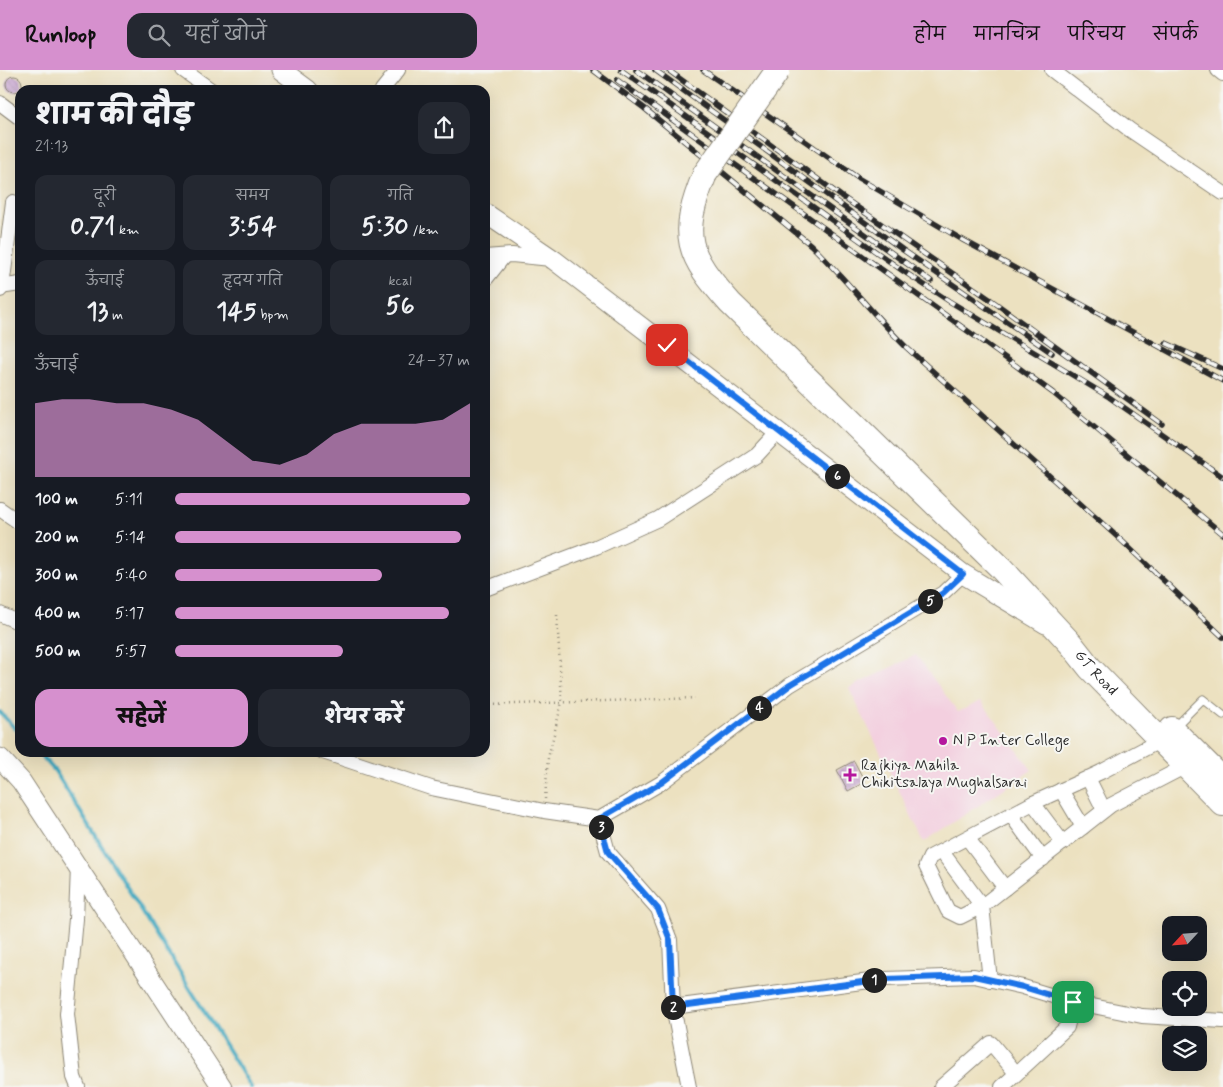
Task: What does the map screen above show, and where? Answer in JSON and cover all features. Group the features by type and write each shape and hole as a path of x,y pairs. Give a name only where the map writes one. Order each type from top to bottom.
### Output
{"highway":[{"name":"GT Road","path":"778,70 705,174 695,198 691,218 690,237 696,260 711,282 730,303 1000,567 1090,668 1166,735 1223,780"},
{"name":"GT Road","path":"1166,735 1186,766 1223,804"}],"street":[{"path":"183,70 204,85"},
{"path":"281,70 301,85"},
{"path":"386,85 398,70"},
{"path":"1218,70 1223,74"},
{"path":"1060,73 1130,130 1223,192"},
{"path":"0,103 15,114"},
{"path":"15,204 12,202 1,288 15,285"},
{"path":"490,216 554,260 963,574 1065,638"},
{"path":"490,274 504,256"},
{"path":"490,257 554,260"},
{"path":"490,587 596,547 658,519 757,455 779,431"},
{"path":"0,510 15,520"},
{"path":"338,757 431,788 544,811 599,819 661,783 790,685 943,593 963,574"},
{"path":"0,614 15,621"},
{"path":"1166,735 1088,778 1033,803 930,858 926,866 948,911 960,917 982,906 1111,805 1186,766"},
{"path":"0,758 21,781 222,1087"},
{"path":"1088,778 1104,810"},
{"path":"1061,790 1083,827"},
{"path":"1033,803 1063,844"},
{"path":"1011,815 1043,859"},
{"path":"599,819 608,852 658,909 670,940 673,1007 688,1087"},
{"path":"968,839 1005,888"},
{"path":"942,852 982,906 990,980"},
{"path":"78,868 76,919 67,1014 74,1076 78,1087"},
{"path":"673,1007 885,979 974,976 1023,987 1073,1002 1142,1016 1223,1021"},
{"path":"1002,1087 1067,1027 1073,1002"},
{"path":"941,1087 991,1043 1016,1073"}],"lane":[{"path":"1166,735 1203,699 1223,715"}],"path":[{"path":"544,811 548,758 562,702 557,615"},
{"path":"490,705 695,698"}],"shaded area":[{"name":"N P Inter College","path":"916,655 958,712 981,701 1032,770 924,842 849,688"}],"building":[{"path":"14,76 20,78 22,85 15,85 15,92 8,90 6,84 8,78"},
{"path":"854,761 865,782 848,791 837,770"}],"waterway":[{"path":"0,712 15,728"},
{"path":"42,757 55,771 251,1087"}],"railway":[{"path":"593,70 644,108 811,245 907,348 1123,542 1223,637"},
{"path":"621,70 903,271 949,301 1109,397 1223,477"},
{"path":"636,70 931,281"},
{"path":"655,70 903,250 1052,353"},
{"path":"668,70 841,196 991,300 1162,424"},
{"path":"703,70 858,178 961,239 1223,381"},
{"path":"617,80 1053,393 1223,534"},
{"path":"1166,343 1223,369"}],"place":[{"name":"N P Inter College","path":"943,741"},
{"name":"Rajkiya Mahila Chikitsalaya Mughalsarai","path":"850,775"}],"route":[{"path":"667,345 963,574 943,593 790,685 661,783 599,819 608,852 658,909 670,940 673,1007 885,979 974,976 1023,987 1073,1002"}]}
